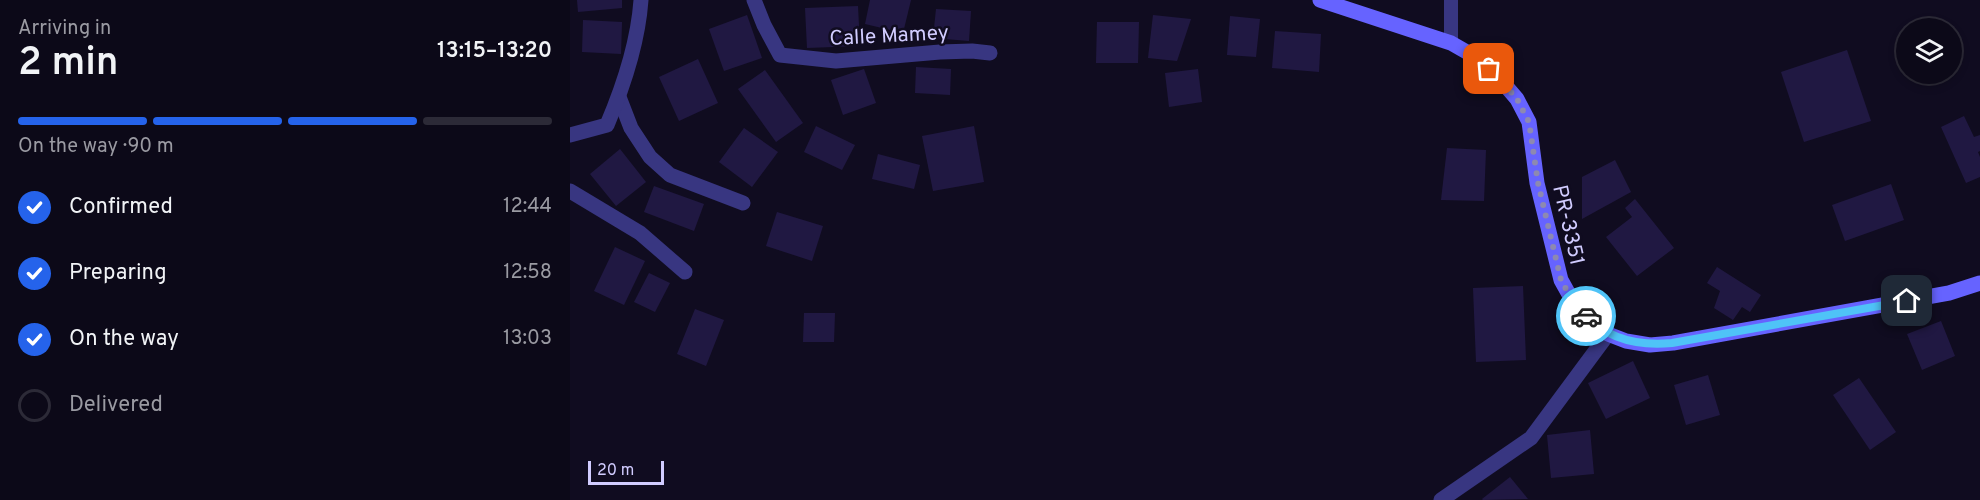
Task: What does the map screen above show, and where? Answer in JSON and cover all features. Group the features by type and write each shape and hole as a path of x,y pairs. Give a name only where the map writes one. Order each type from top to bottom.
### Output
{"street":[{"path":"570,135 607,125 619,97 639,27 641,0"},
{"name":"Calle Mamey","path":"754,0 780,55 836,62 940,52 990,53"},
{"name":"PR-3351","path":"1320,0 1451,43 1479,59 1499,78 1517,99 1529,122 1538,183 1561,280 1576,307 1608,334 1626,341 1650,345 1672,343 1928,297 1980,283"},
{"path":"619,97 631,128 650,158 670,175 743,203"},
{"path":"570,192 640,233 685,272"},
{"path":"1441,500 1531,438 1608,334"}],"lane":[{"path":"1451,0 1451,43"}],"building":[{"path":"577,0 622,0 622,8 578,12"},
{"path":"870,0 911,0 903,33 865,24"},
{"path":"858,6 860,46 807,48 805,8"},
{"path":"936,9 971,11 969,41 933,38"},
{"path":"747,15 762,58 724,71 709,29"},
{"path":"1153,15 1191,19 1177,61 1148,58"},
{"path":"1230,16 1260,19 1256,57 1227,55"},
{"path":"583,20 622,22 621,54 582,52"},
{"path":"1097,22 1139,22 1138,63 1096,63"},
{"path":"1275,31 1321,34 1319,72 1272,68"},
{"path":"1847,50 1871,121 1804,142 1781,72"},
{"path":"698,59 718,103 679,121 659,77"},
{"path":"916,67 951,69 950,95 915,93"},
{"path":"864,69 876,103 843,115 831,80"},
{"path":"1198,69 1202,102 1169,107 1165,73"},
{"path":"765,70 803,123 776,142 738,89"},
{"path":"1964,116 1974,137 1980,135 1980,151 1978,152 1980,177 1966,183 1941,127"},
{"path":"816,126 855,145 842,170 804,152"},
{"path":"974,126 984,182 933,191 922,136"},
{"path":"744,128 778,152 752,187 719,162"},
{"path":"1447,148 1486,150 1484,201 1441,200"},
{"path":"620,149 646,182 616,206 590,174"},
{"path":"878,154 920,165 914,189 872,179"},
{"path":"1615,160 1631,192 1582,219 1582,177"},
{"path":"1891,184 1904,220 1845,241 1832,205"},
{"path":"654,186 704,204 694,231 644,212"},
{"path":"1635,199 1674,248 1637,276 1606,237 1632,217 1625,208"},
{"path":"777,212 823,226 812,261 766,246"},
{"path":"615,247 645,261 624,305 594,291"},
{"path":"1717,267 1761,295 1750,312 1742,307 1733,320 1714,308 1720,291 1707,283"},
{"path":"649,273 670,283 655,312 634,302"},
{"path":"1523,286 1526,360 1476,362 1473,288"},
{"path":"695,309 724,320 706,366 677,354"},
{"path":"804,313 835,313 834,342 803,342"},
{"path":"1941,321 1955,356 1922,370 1907,334"},
{"path":"1633,361 1650,398 1606,419 1588,383"},
{"path":"1708,375 1720,415 1686,425 1674,385"},
{"path":"1859,378 1896,432 1870,450 1833,395"},
{"path":"1590,430 1594,474 1551,478 1547,435"},
{"path":"1510,477 1528,499 1482,499"}],"way so far":[{"path":"1489,69 1517,99 1529,122 1538,183 1561,280 1576,307 1586,316"}],"route":[{"path":"1586,316 1608,334 1626,341 1650,345 1907,301"}]}
